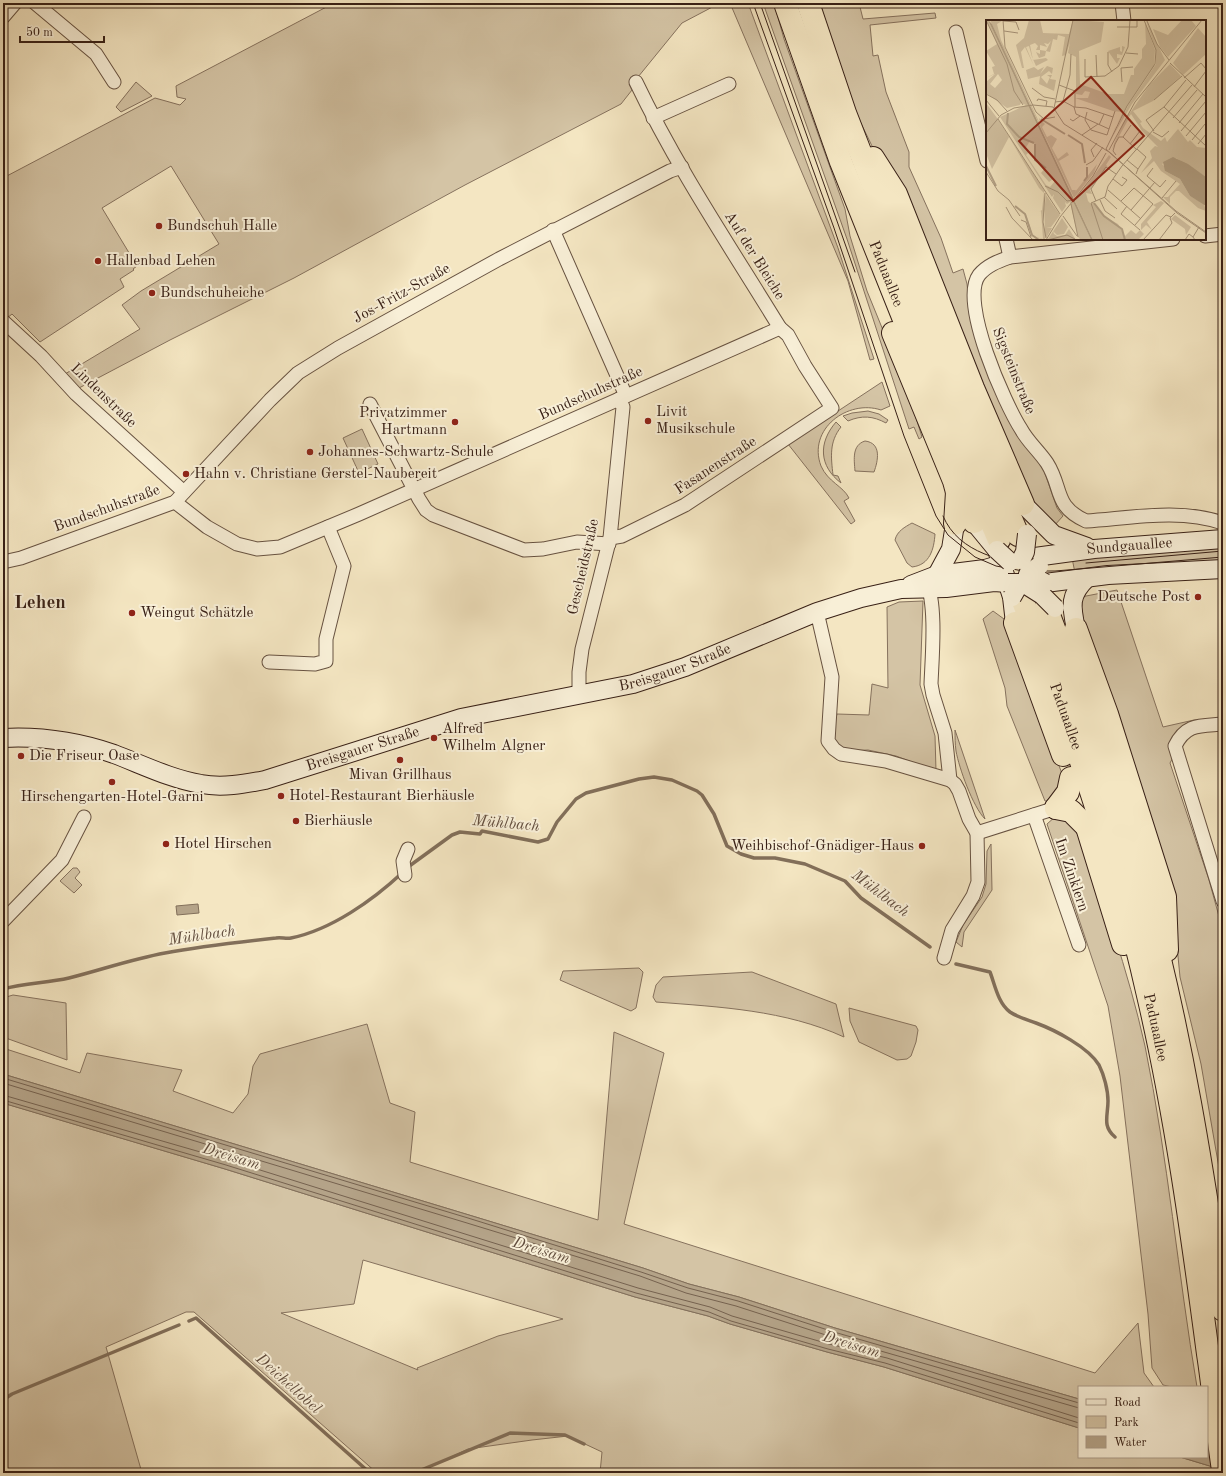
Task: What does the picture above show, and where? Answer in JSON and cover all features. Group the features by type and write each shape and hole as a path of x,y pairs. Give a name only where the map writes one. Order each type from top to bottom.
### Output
{"highway":[{"name":"Paduaallee","path":"785,3 841,162 1059,698 1125,899 1148,993 1171,1109 1194,1246 1221,1460 1215,1473"},
{"name":"Paduaallee","path":"808,3 845,113 926,321 1007,568"},
{"path":"845,113 896,194 973,388 1023,504"},
{"path":"841,162 854,227 872,282 954,481 957,492 1007,568 1125,950 1148,993"},
{"name":"Paduaallee","path":"1050,607 1124,829 1145,898 1169,1000 1191,1107 1223,1310"},
{"path":"1076,629 1107,714 1165,897 1169,1000"},
{"path":"1071,778 1068,792 1056,808 1071,811 1087,826"}],"street":[{"path":"3,17 15,3"},
{"path":"35,3 96,54 114,82"},
{"path":"1122,3 1124,20"},
{"path":"956,32 986,157"},
{"name":"Auf der Bleiche","path":"636,82 653,118 717,227 780,328 788,335 832,408"},
{"path":"653,118 729,84"},
{"name":"Jos-Fritz-Straße","path":"179,497 270,400 298,373 338,348 553,230 670,171 682,167"},
{"name":"Gescheidstraße","path":"553,230 623,398 610,541 582,649 579,672 579,695"},
{"path":"1206,236 1223,234"},
{"path":"1006,240 1010,257"},
{"name":"Sigsteinstraße","path":"1164,240 1010,257 995,262 979,276 977,280 974,296 979,329 1011,413 1031,444 1048,464 1060,499 1066,508 1074,515 1086,521 1173,514 1206,517 1223,522"},
{"name":"Lindenstraße","path":"3,321 41,356 76,394 179,497"},
{"name":"Bundschuhstraße","path":"3,562 21,558 179,497 207,527 237,544 257,549 280,547 780,328"},
{"path":"370,404 415,489"},
{"name":"Fasanenstraße","path":"415,489 426,510 433,515 524,550 544,549 577,542 610,541 685,505 832,408"},
{"path":"1023,504 1054,535 1094,549"},
{"path":"1007,568 1027,522 1023,504"},
{"path":"269,662 314,664 326,661 326,639 344,566 328,527"},
{"name":"Sundgauallee","path":"1007,568 1072,551 1223,539"},
{"path":"950,780 945,733 931,684 931,581 951,549 1007,568 1042,595 1050,607 1076,629"},
{"name":"Sundgauallee","path":"1007,568 1046,583 1108,575 1223,569"},
{"name":"Breisgauer Straße","path":"3,738 20,737 71,742 113,754 184,781 231,786 265,780 461,718 628,686 685,667 817,612 861,598 931,581 1007,568"},
{"path":"1076,629 1072,601 1079,586 1087,578"},
{"path":"817,612 832,677 828,741 834,749 841,754 886,761 950,780 955,784 959,791 969,819 977,834 978,882 973,896 952,930 944,958"},
{"path":"1223,724 1189,728 1182,734 1176,746 1176,751 1223,901"},
{"path":"977,834 1056,808"},
{"name":"Im Zinklern","path":"1034,815 1079,945"},
{"path":"3,921 62,860 84,817"},
{"path":"405,875 403,861 408,849"}],"green space":[{"path":"334,3 720,3 682,23 638,77 629,84 632,90 621,104 465,185 294,278 170,340 79,388 65,374 140,329 122,305 141,291 219,244 171,166 102,208 137,266 133,269 134,270 120,279 124,287 40,342 12,314 6,319 3,317 3,178 155,98 180,105 186,99 177,97 176,86"},
{"path":"730,3 748,3 838,248 874,359 870,360 848,281"},
{"path":"763,3 774,3 784,39 845,209 850,236 867,291 907,389 922,437 919,439 914,427 909,429 847,239"},
{"path":"819,3 859,3 863,19 935,13 936,18 870,25 873,56 878,55 886,92 909,152 909,167 941,238 953,273 963,269 967,284 971,321 979,344 1042,465 1057,508 1063,516 1054,526 1039,514 896,187 872,146 857,115"},
{"path":"136,82 152,96 121,112 116,107"},
{"path":"882,382 890,406 881,410 868,408 856,409 844,413 833,420 825,429 820,440 818,453 821,466 827,476 843,490 849,498 844,501 855,521 851,524 788,444"},
{"path":"868,411 879,414 888,420 886,423 877,419 863,417 848,421 843,416 852,413"},
{"path":"836,422 841,427 834,438 832,450 833,475 825,462 824,446 826,438"},
{"path":"362,429 378,464 359,473 343,438"},
{"path":"865,441 870,442 876,449 877,463 874,472 855,471 854,457 856,449"},
{"path":"833,475 838,476 841,483"},
{"path":"912,523 935,534 934,545 927,560 918,566 912,567 907,563 895,540 899,532"},
{"path":"1223,544 1223,562 1075,573 1072,558"},
{"path":"1117,590 1163,727 1194,720 1211,719 1192,723 1170,763 1209,880 1223,931 1223,1191 1201,1064 1180,977 1172,894 1131,760 1078,604 1081,597"},
{"path":"923,601 920,685 935,736 936,771 896,756 868,750 843,751 834,738 834,725 837,714 869,715 872,684 888,688 887,607 899,602"},
{"path":"993,611 1004,619 1064,779 1053,802 1045,801 1007,706 1005,688 983,619"},
{"path":"955,730 985,819 971,797 963,777 956,751"},
{"path":"1056,816 1077,824 1131,990 1145,1046 1153,1088 1167,1174 1197,1386 1163,1385 1152,1368 1148,1314 1120,1076 1108,1006 1047,824"},
{"path":"991,844 992,890 964,932 962,947 956,942 963,925 982,897 986,884 987,851"},
{"path":"73,868 77,868 80,872 75,878 82,885 74,893 60,881"},
{"path":"639,968 643,972 636,1008 631,1011 560,980 563,971"},
{"path":"752,972 836,1004 844,1037 822,1028 775,1015 728,1008 656,1002 653,997 656,985 663,977"},
{"path":"13,995 66,1003 67,1060 3,1037 3,998"},
{"path":"849,1008 916,1026 918,1030 916,1042 911,1056 907,1059 897,1060 859,1042 850,1021"},
{"path":"367,1024 390,1103 415,1112 410,1162 598,1220 614,1032 664,1053 624,1224 1095,1373 1138,1323 1144,1373 1153,1386 1078,1386 1078,1399 835,1328 739,1297 689,1284 643,1268 3,1074 3,1048 80,1073 87,1053 182,1070 173,1091 233,1113 248,1094 253,1066 260,1054"},
{"path":"3,1103 225,1169 635,1297 708,1316 730,1324 884,1367 1078,1428 1078,1458 1183,1458 1223,1470 1223,1473 600,1473 602,1452 568,1436 468,1449 417,1473 377,1473 194,1312 186,1312 106,1347 142,1473 3,1473","holes":["363,1260 563,1319 498,1336 417,1368 418,1370 281,1313 354,1304"]}],"water":[{"path":"198,904 199,913 177,915 176,906"},
{"name":"Dreisam","path":"3,1074 643,1268 689,1284 739,1297 835,1328 1078,1399 1078,1428 884,1367 730,1324 708,1316 635,1297 225,1169 3,1103"},
{"path":"1208,1438 1223,1442 1223,1470 1183,1458 1208,1458"}],"waterway":[{"name":"Mühlbach","path":"408,867 452,835 460,832 480,834 482,831 538,842 548,839 557,822 576,799 586,793 639,779 654,777 672,780 697,791 702,795 714,814 727,846 741,854 754,858 775,858 805,864 845,881 861,898 930,947"},
{"name":"Mühlbach","path":"3,989 69,978 153,955 193,948 278,938 291,938 306,934 351,913 402,873"},
{"name":"Mühlbach","path":"956,964 990,972 1000,999 1010,1012 1044,1026 1061,1035 1079,1046 1094,1058 1103,1073 1108,1101 1107,1125 1108,1129 1115,1137"},
{"name":"Deicheltobel","path":"189,1321 196,1318 370,1473"},
{"name":"Deicheltobel","path":"3,1400 12,1394 179,1325"},
{"name":"Deicheltobel","path":"414,1473 510,1433 565,1435 584,1444"}],"tram line":[{"path":"753,3 834,228 904,436 936,516 948,535 975,557 996,566 1023,571 1055,571 1223,557"},
{"path":"760,3 855,272"},
{"path":"943,516 950,529 960,539 984,554 1012,562 1040,566"},
{"path":"1086,563 1223,551"}],"place":[{"name":"Bundschuh Halle","path":"159,226"},
{"name":"Hallenbad Lehen","path":"98,261"},
{"name":"Bundschuheiche","path":"152,293"},
{"name":"Livit Musikschule","path":"648,421"},
{"name":"Privatzimmer Hartmann","path":"455,422"},
{"name":"Johannes-Schwartz-Schule","path":"310,452"},
{"name":"Hahn v. Christiane Gerstel-Naubereit","path":"186,474"},
{"name":"Deutsche Post","path":"1198,597"},
{"name":"Weingut Schätzle","path":"132,613"},
{"name":"Alfred Wilhelm Algner","path":"434,738"},
{"name":"Die Friseur Oase","path":"21,756"},
{"name":"Mivan Grillhaus","path":"400,760"},
{"name":"Hirschengarten-Hotel-Garni","path":"112,782"},
{"name":"Hotel-Restaurant Bierhäusle","path":"281,796"},
{"name":"Bierhäusle","path":"296,821"},
{"name":"Hotel Hirschen","path":"166,844"},
{"name":"Weihbischof-Gnädiger-Haus","path":"922,846"}],"district":[{"name":"Lehen","path":"40,603"}]}
